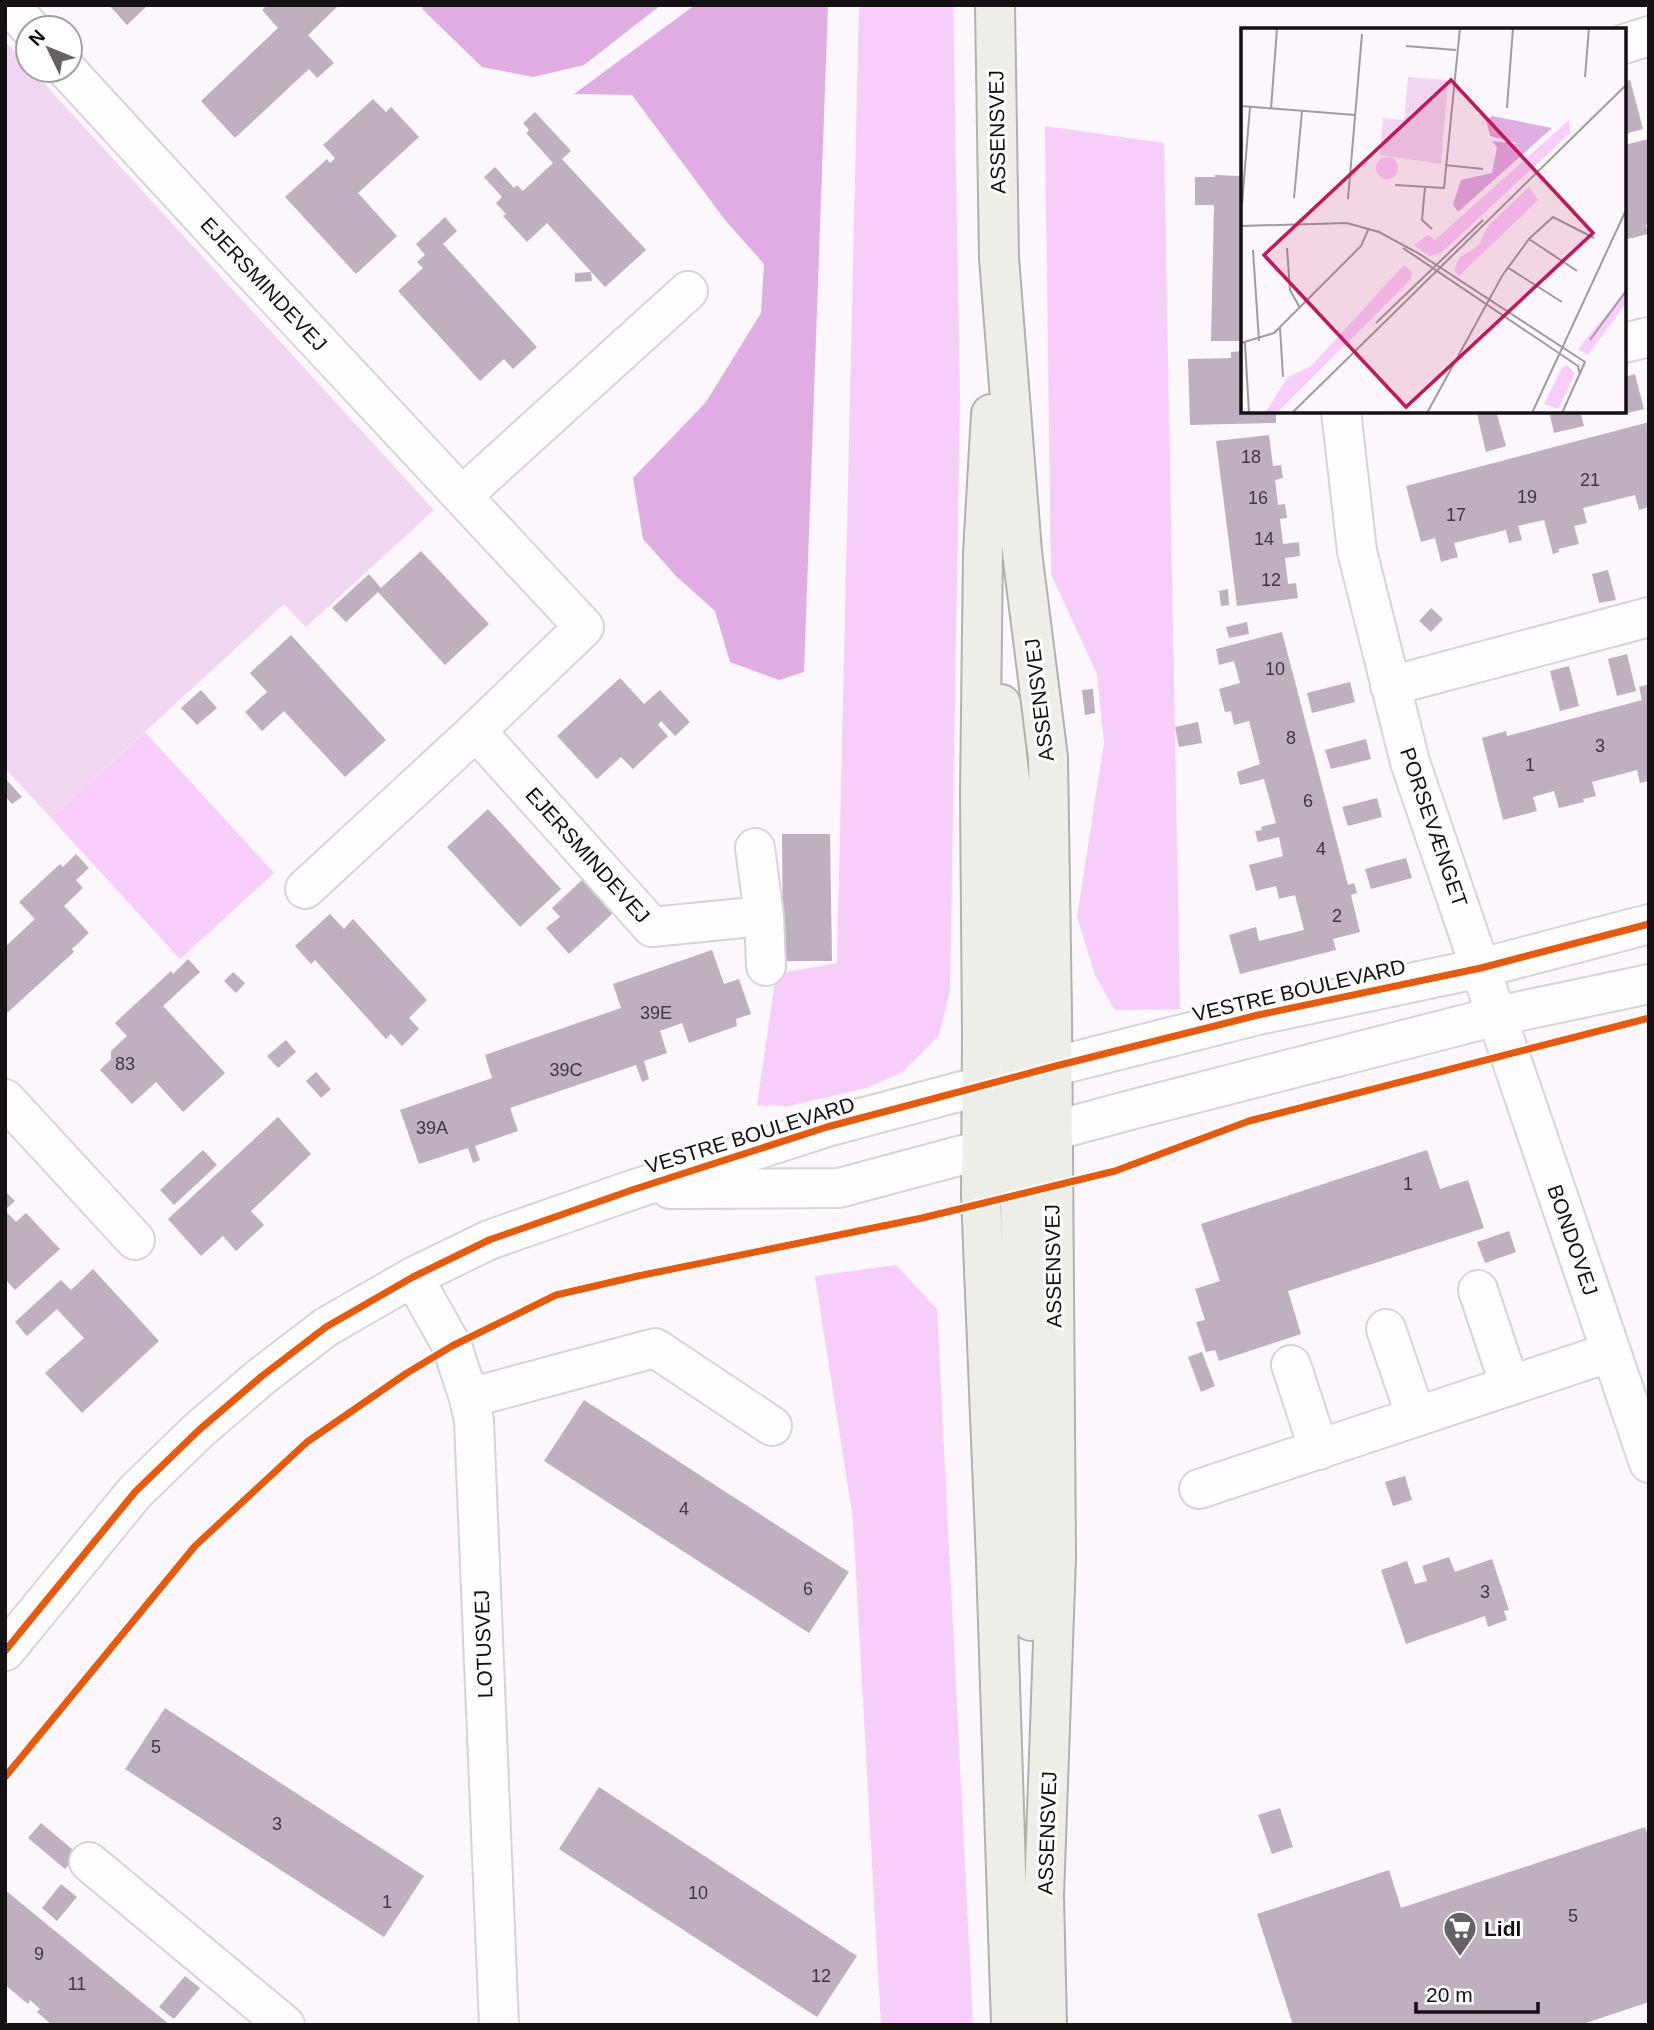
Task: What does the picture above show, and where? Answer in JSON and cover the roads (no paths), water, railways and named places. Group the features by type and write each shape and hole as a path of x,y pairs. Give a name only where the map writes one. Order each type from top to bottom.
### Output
{"main road":[{"name":"ASSENSVEJ","path":"995,5 999,258 1021,552 1048,758 1036,1071"},
{"name":"ASSENSVEJ","path":"981,1086 980,793 983,554 999,258"},
{"path":"981,1086 997,1093 1007,1105 1015,1121 1017,1140 1038,1125 1028,1115 1021,1101 1036,1071 1011,788 983,554"},
{"name":"ASSENSVEJ","path":"1017,1140 1056,1558 1044,1896 1047,2025"},
{"name":"ASSENSVEJ","path":"1011,2025 981,1196 1017,1140"}],"street":[{"path":"1626,43 1649,36"},
{"name":"EJERSMINDEVEJ","path":"80,84 584,627 305,889"},
{"path":"463,495 688,291"},
{"path":"1626,343 1649,337"},
{"name":"PORSEVÆNGET","path":"1341,413 1357,551 1390,686 1410,762 1481,968"},
{"path":"1390,686 1649,617"},
{"name":"EJERSMINDEVEJ","path":"476,731 652,927 764,916"},
{"path":"755,848 764,916 766,967"},
{"name":"VESTRE BOULEVARD","path":"5,1651 135,1492 199,1430 262,1376 326,1327 413,1277 489,1240 827,1127 1258,1014 1481,968 1649,924"},
{"path":"1481,968 1497,1016"},
{"name":"VESTRE BOULEVARD","path":"632,1190 839,1188 1497,1016 1649,984"},
{"name":"BONDOVEJ","path":"1497,1016 1649,1463"},
{"path":"5,1099 135,1240"},
{"name":"LOTUSVEJ","path":"413,1277 452,1346 470,1398 474,1421 499,2025"},
{"path":"1478,1290 1510,1386"},
{"path":"1386,1329 1416,1417"},
{"path":"470,1398 655,1348 772,1426"},
{"path":"1199,1489 1611,1352"},
{"path":"1291,1365 1319,1450"},
{"path":"89,1863 285,2025"}],"place":[{"name":"Lidl","path":"1460,1958"}]}
